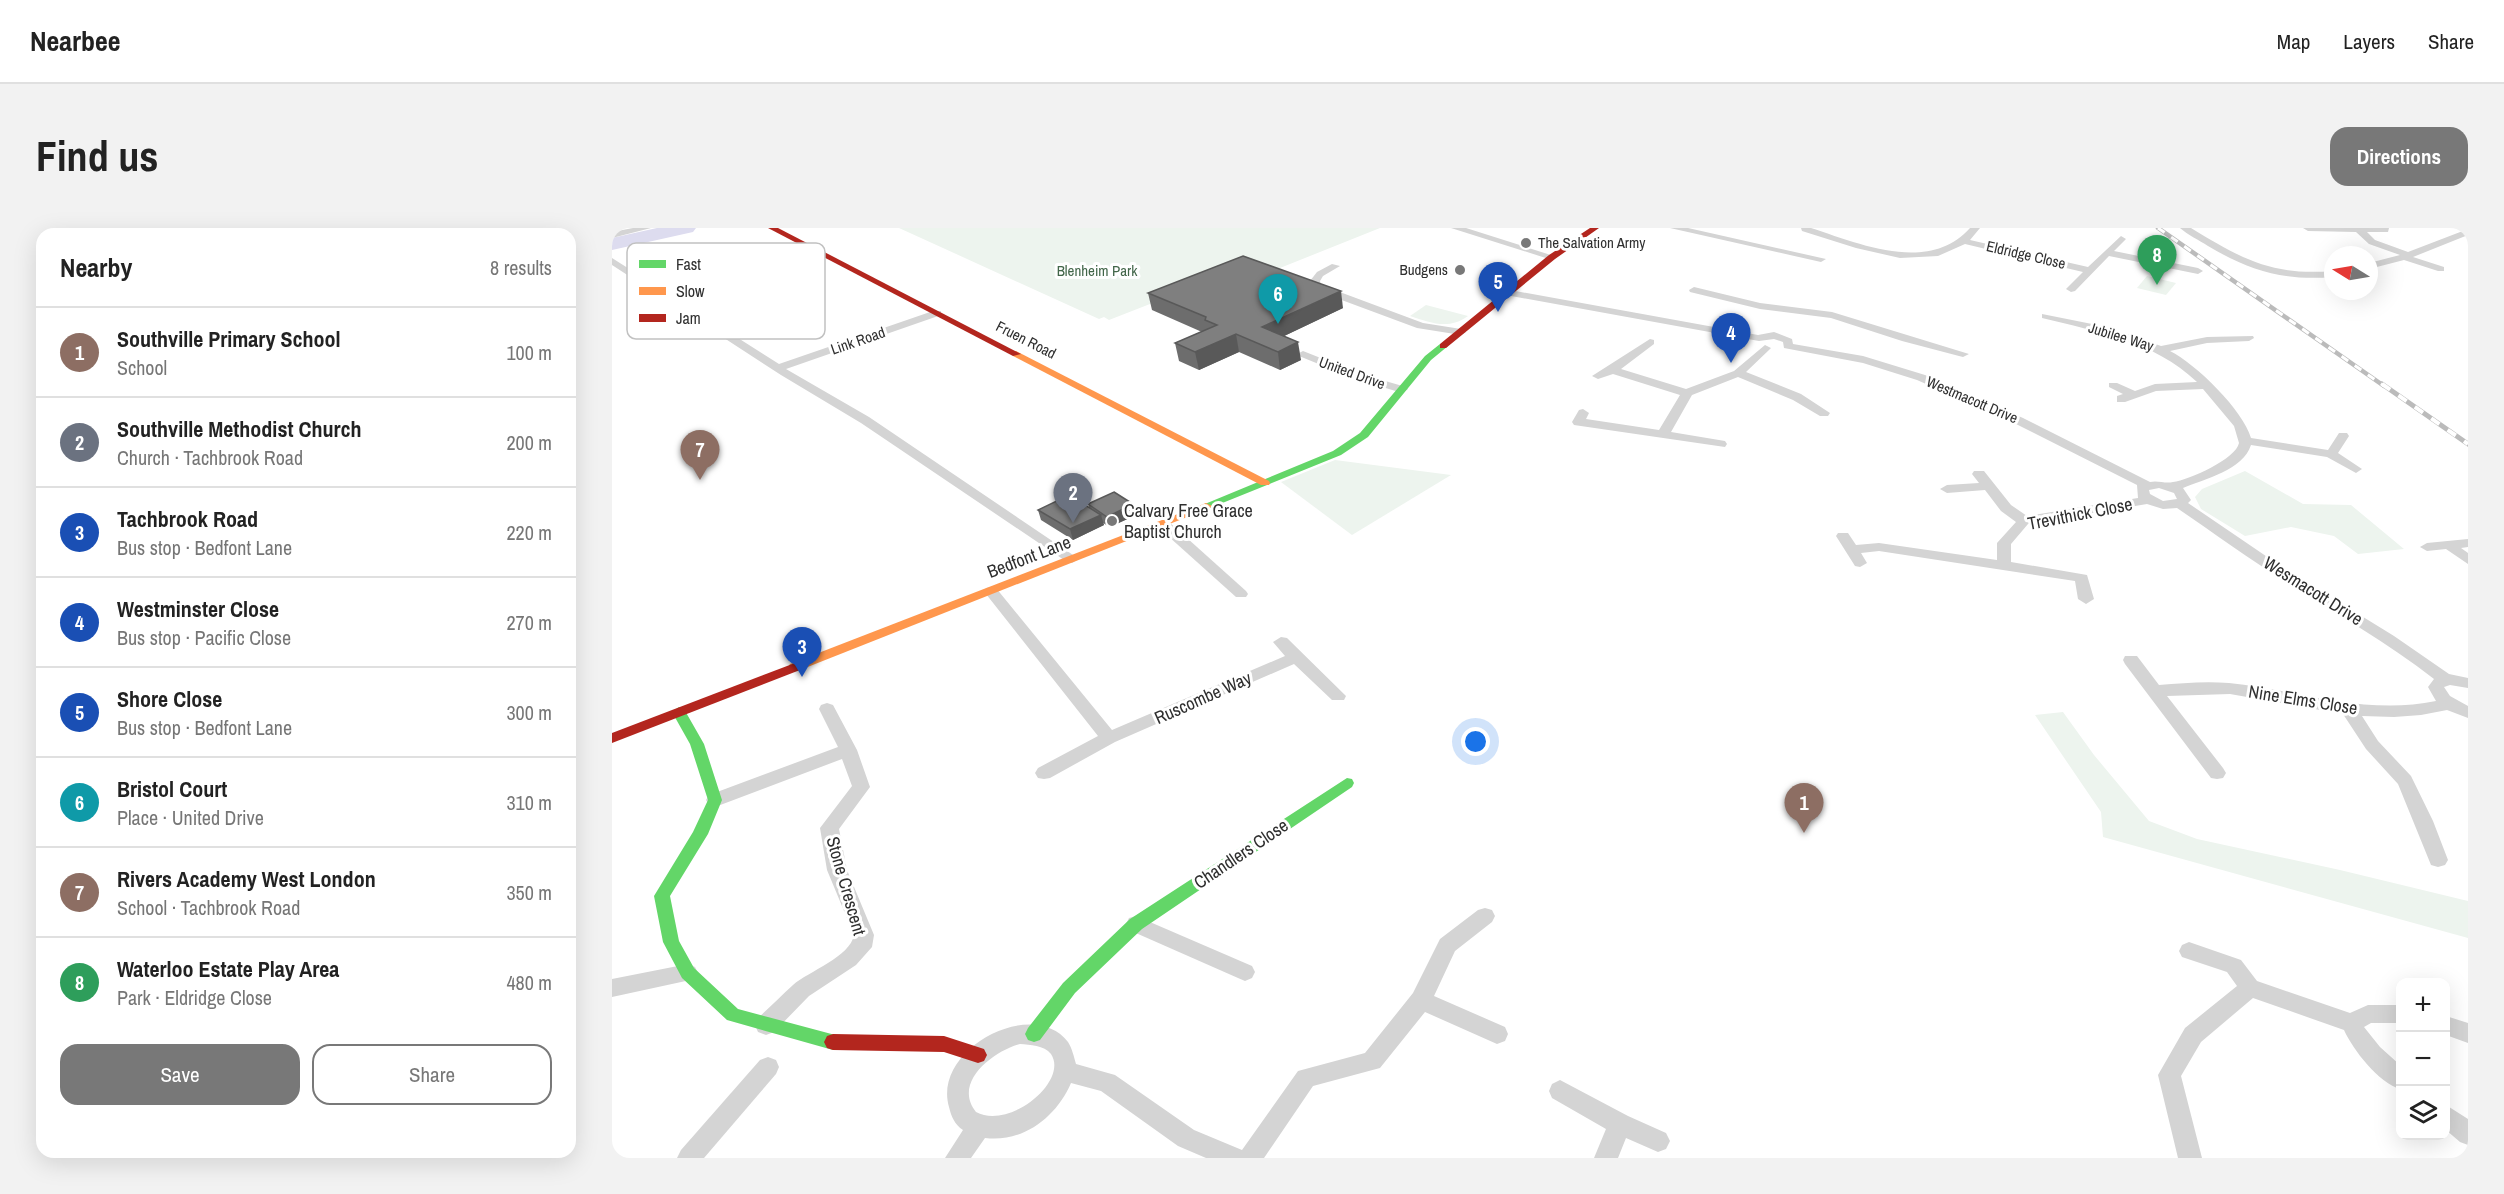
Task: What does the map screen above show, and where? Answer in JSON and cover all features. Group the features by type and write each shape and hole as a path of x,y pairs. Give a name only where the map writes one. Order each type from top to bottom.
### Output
{"street":[{"path":"612,235 646,228"},
{"name":"Fruen Road","path":"772,228 801,243"},
{"path":"1456,228 1552,258"},
{"name":"Bedfont Lane","path":"612,738 1163,524 1337,453 1365,435 1420,366 1552,258 1595,228"},
{"path":"1676,228 1821,258"},
{"path":"1804,228 1887,253 1915,255 1947,250 1963,241 1976,228"},
{"path":"2185,228 2250,266 2272,273 2311,277 2324,275"},
{"path":"2308,228 2385,230 2384,228"},
{"path":"2358,230 2372,242 2441,270"},
{"path":"2378,264 2406,256 2468,232"},
{"name":"Eldridge Close","path":"2071,289 2121,239"},
{"name":"Eldridge Close","path":"1963,241 2089,270"},
{"path":"2107,253 2176,271 2198,271"},
{"name":"Fruen Road","path":"825,256 1265,483"},
{"path":"612,261 627,271"},
{"path":"1335,266 1320,274 1316,287 1421,326 1461,333"},
{"path":"2311,277 2324,283"},
{"path":"1694,290 1760,306 1789,324"},
{"path":"1510,293 1672,321 1762,343"},
{"name":"Link Road","path":"778,368 937,314"},
{"path":"1663,434 1688,393 1738,373 1767,336 1789,324 1832,315 1906,339 1964,354"},
{"name":"Jubilee Way","path":"2046,316 2126,336 2161,349 2207,385 2242,429 2247,441"},
{"path":"1662,332 1672,321"},
{"path":"1788,346 1789,324"},
{"path":"2076,335 2084,326"},
{"path":"733,339 864,420 1072,559"},
{"path":"2161,349 2207,340 2231,339 2247,343"},
{"path":"1598,376 1612,370 1650,342"},
{"name":"Westmacott Drive","path":"1762,343 1780,349 1788,346 1885,365 1956,391 1998,409 2146,485"},
{"name":"United Drive","path":"1303,354 1357,376 1402,389"},
{"path":"1612,370 1688,393"},
{"path":"1738,373 1797,397 1824,413"},
{"path":"2113,385 2127,396 2155,388 2207,385"},
{"path":"1583,413 1578,422 1721,444"},
{"path":"2331,454 2343,436"},
{"path":"2174,487 2234,461 2242,453 2247,441 2331,454 2356,469"},
{"path":"1979,474 1986,486 2006,508 2024,521"},
{"path":"2149,500 2141,490 2146,485 2159,484 2174,487 2183,495 2184,500 2180,504"},
{"path":"1947,489 1986,486"},
{"name":"Trevithick Close","path":"2004,565 2004,543 2024,521 2149,500 2167,505 2180,504"},
{"name":"Wesmacott Drive","path":"2180,504 2288,577 2379,632 2422,661 2445,680"},
{"path":"1163,524 1241,594"},
{"path":"1843,536 1860,563"},
{"path":"2427,547 2468,543"},
{"path":"2449,545 2468,560"},
{"path":"1852,550 1880,547 2089,579 2086,599"},
{"path":"991,591 1109,738"},
{"path":"1281,642 1338,696"},
{"name":"Ruscombe Way","path":"1044,773 1109,738 1296,657"},
{"path":"2131,660 2217,773"},
{"path":"2468,683 2445,680 2438,683 2436,687 2441,698 2448,704 2468,712"},
{"name":"Nine Elms Close","path":"2156,691 2194,687 2228,689 2349,709 2405,712 2428,710 2448,704"},
{"name":"Stone Crescent","path":"766,1025 802,990 849,959 862,947 864,935 837,870 829,828 861,787 848,750 827,709"},
{"path":"2349,709 2372,745 2405,781 2424,821 2438,860"},
{"path":"679,712 697,744 716,800 700,834 662,896 671,942 688,973 733,1015 766,1025 836,1043 944,1044 978,1055"},
{"path":"716,800 848,750"},
{"name":"Chandlers Close","path":"1034,1034 1069,988 1136,924 1347,783"},
{"path":"1250,1158 1306,1078 1372,1061 1421,1000 1447,945 1485,916"},
{"path":"1136,924 1245,972"},
{"path":"2189,951 2235,966 2250,988 2352,1023 2368,1014 2396,1014"},
{"path":"612,988 688,973"},
{"path":"2190,1158 2169,1076 2193,1035 2250,988"},
{"path":"1421,1000 1497,1034"},
{"path":"2352,1023 2356,1036 2396,1074"},
{"path":"2450,1028 2468,1033"},
{"path":"1034,1034 1048,1038 1059,1046 1064,1057 1065,1071 1060,1087 1049,1102 1034,1115 1015,1124 996,1128 980,1126 967,1120 960,1110 957,1096 959,1082 978,1055 1005,1038 1034,1034"},
{"path":"689,1158 768,1067"},
{"path":"1065,1071 1107,1082 1186,1138 1234,1158"},
{"path":"1560,1091 1620,1124 1658,1141"},
{"path":"2450,1120 2468,1134"},
{"path":"1606,1158 1620,1124"},
{"path":"957,1158 980,1126"}],"green space":[{"name":"Blenheim Park","path":"899,228 1380,228 1275,270 1255,263 1109,320 1104,317 1099,319"},
{"path":"2147,276 2176,283 2166,295 2137,288"},
{"path":"1426,305 1468,316 1454,323 1440,324 1410,316"},
{"path":"1335,460 1451,475 1352,535 1281,482"},
{"path":"2245,471 2303,504 2351,505 2404,549 2358,554 2334,536 2291,527 2245,536 2201,509 2195,497 2202,489"},
{"path":"2063,712 2094,755 2149,821 2197,839 2468,901 2468,938 2103,837 2101,812 2035,715"}],"building":[{"path":"1243,256 1341,291 1262,327 1298,342 1278,352 1236,334 1195,352 1175,343 1217,325 1205,320 1206,317 1148,293"},
{"path":"1114,492 1133,504 1107,517 1088,504"},
{"path":"1069,495 1101,515 1070,529 1038,510"}],"waterway":[{"path":"612,244 686,228"}],"railway":[{"path":"2158,228 2384,386"},
{"path":"2382,384 2468,444"}],"traffic: fast":[{"path":"1206,506 1337,453 1364,435 1428,358 1443,346"},
{"path":"679,712 697,744 715,800 700,834 662,896 671,942 688,973 733,1015 833,1042"},
{"path":"1034,1034 1069,988 1136,924 1347,783"}],"traffic: slow":[{"path":"1016,354 1265,483"},
{"path":"795,667 1206,506"}],"traffic: jam":[{"path":"772,228 801,243"},
{"path":"1443,346 1552,257 1595,228"},
{"path":"825,255 1016,354"},
{"path":"612,738 795,667"},
{"path":"833,1042 944,1044 978,1055"}],"place":[{"name":"The Salvation Army","path":"1526,243"},
{"name":"Budgens","path":"1460,270"},
{"name":"Waterloo Estate Play Area","path":"2157,285"},
{"name":"Shore Close","path":"1498,312"},
{"name":"Bristol Court","path":"1278,324"},
{"name":"Westminster Close","path":"1731,363"},
{"name":"Rivers Academy West London","path":"700,480"},
{"name":"Calvary Free Grace Baptist Church","path":"1112,521"},
{"name":"Southville Methodist Church","path":"1073,523"},
{"name":"Tachbrook Road","path":"802,677"},
{"name":"Southville Primary School","path":"1804,833"}]}
